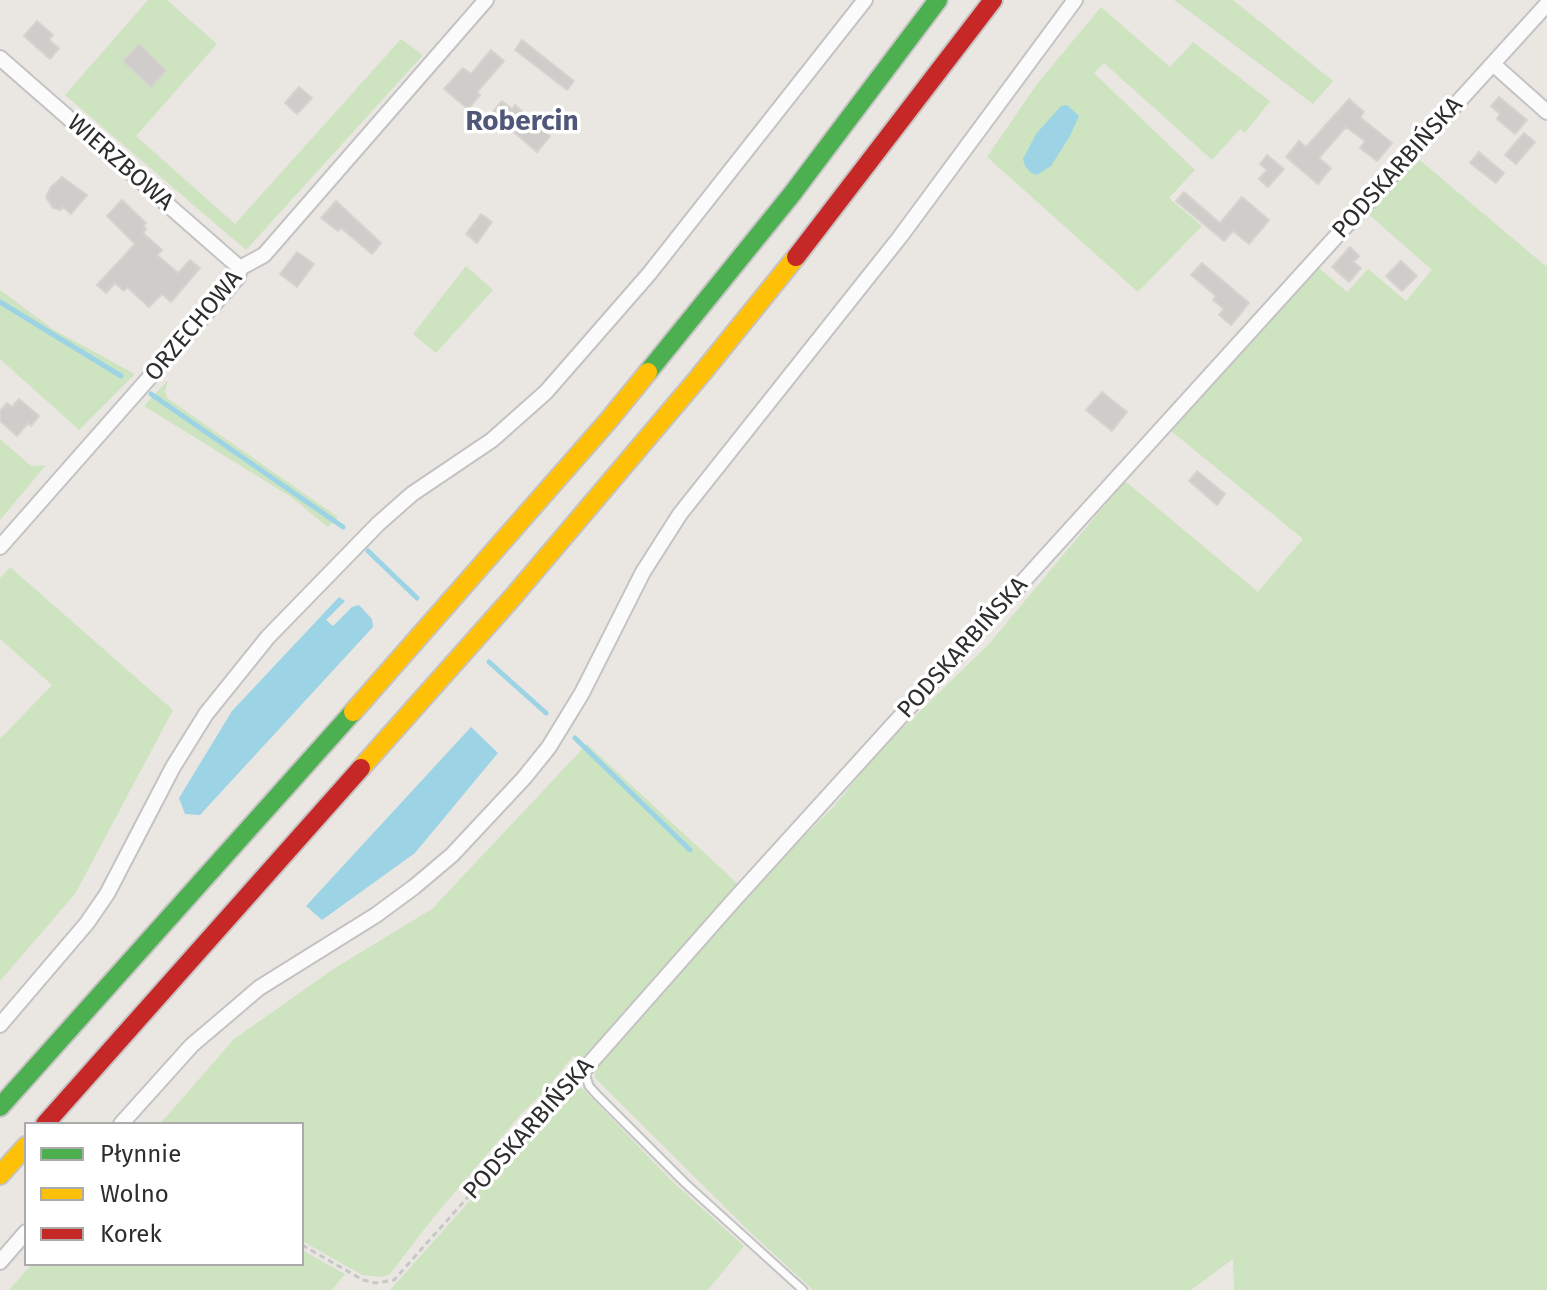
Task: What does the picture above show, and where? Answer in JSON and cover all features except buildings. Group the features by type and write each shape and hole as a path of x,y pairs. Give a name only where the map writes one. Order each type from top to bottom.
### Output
{"highway":[{"path":"0,1107 608,421 792,194 938,0"},
{"path":"47,1122 512,598 650,435 818,230 993,0"},
{"path":"0,1175 24,1148"}],"street":[{"name":"ORZECHOWA","path":"0,547 238,277 240,268 264,255 486,0"},
{"path":"0,1025 87,923 107,894 173,767 206,714 268,637 378,524 412,494 492,440 546,392 649,274 865,0"},
{"path":"123,1122 192,1045 228,1014 259,988 376,915 414,887 452,855 524,778 549,747 582,693 643,572 680,514 900,237 1075,0"},
{"name":"PODSKARBIŃSKA","path":"584,1070 734,900 1547,4"},
{"name":"WIERZBOWA","path":"0,58 240,268"},
{"path":"1493,64 1547,112"},
{"path":"0,1262 24,1234"}],"lane":[{"path":"584,1070 589,1086 597,1095 685,1183 803,1290"}],"path":[{"name":"PODSKARBIŃSKA","path":"304,1246 363,1280 376,1283 394,1280 560,1092 584,1070"}],"green space":[{"path":"148,0 167,0 217,44 136,136 235,224 401,39 423,55 246,250 65,95"},
{"path":"1174,0 1233,0 1333,81 1313,104"},
{"path":"1101,7 1170,67 1193,42 1270,101 1245,133 1240,129 1212,160 1104,63 1094,73 1195,170 1169,198 1202,226 1138,292 987,157 1037,84"},
{"path":"1416,157 1547,267 1547,1290 1234,1290 1233,1259 1191,1290 813,1290 595,1078 594,1066 728,914 834,806 882,748 988,645 1125,481 1258,592 1303,539 1170,430 1319,268 1347,292 1368,269 1406,301 1432,270 1367,213"},
{"path":"466,266 493,290 436,353 413,334"},
{"path":"0,290 54,330 135,374 79,430 0,359"},
{"path":"168,380 167,398 338,517 328,527 291,497 144,406"},
{"path":"0,439 31,466 46,465 0,520"},
{"path":"10,567 173,710 75,894 0,981 0,739 52,685 0,639 0,578"},
{"path":"587,744 739,885 583,1061 573,1056 433,1218 390,1274 382,1277 362,1275 304,1242 304,1122 162,1122 234,1039 335,968 432,909"},
{"path":"576,1082 674,1183 744,1246 708,1290 390,1290"},
{"path":"304,1251 345,1274 332,1290 9,1290 30,1266 304,1266"}],"water":[{"path":"1067,105 1079,116 1070,136 1051,166 1037,175 1031,173 1023,159 1036,134 1061,106"},
{"path":"339,597 345,601 326,620 333,626 352,607 359,605 372,619 373,627 200,815 185,814 179,798 232,711"},
{"path":"471,727 498,753 415,853 322,920 306,906"}],"waterway":[{"path":"0,302 121,376"},
{"path":"151,394 343,527"},
{"path":"368,551 417,598"},
{"path":"489,662 546,713"},
{"path":"575,738 690,850"}],"traffic: fast":[{"path":"648,372 792,194 938,0"},
{"path":"0,1107 353,712"}],"traffic: slow":[{"path":"361,768 512,598 796,257"},
{"path":"353,712 648,372"},
{"path":"0,1175 24,1148"}],"traffic: jam":[{"path":"796,257 993,0"},
{"path":"47,1122 361,768"}],"district":[{"name":"Robercin","path":"522,122"}]}
